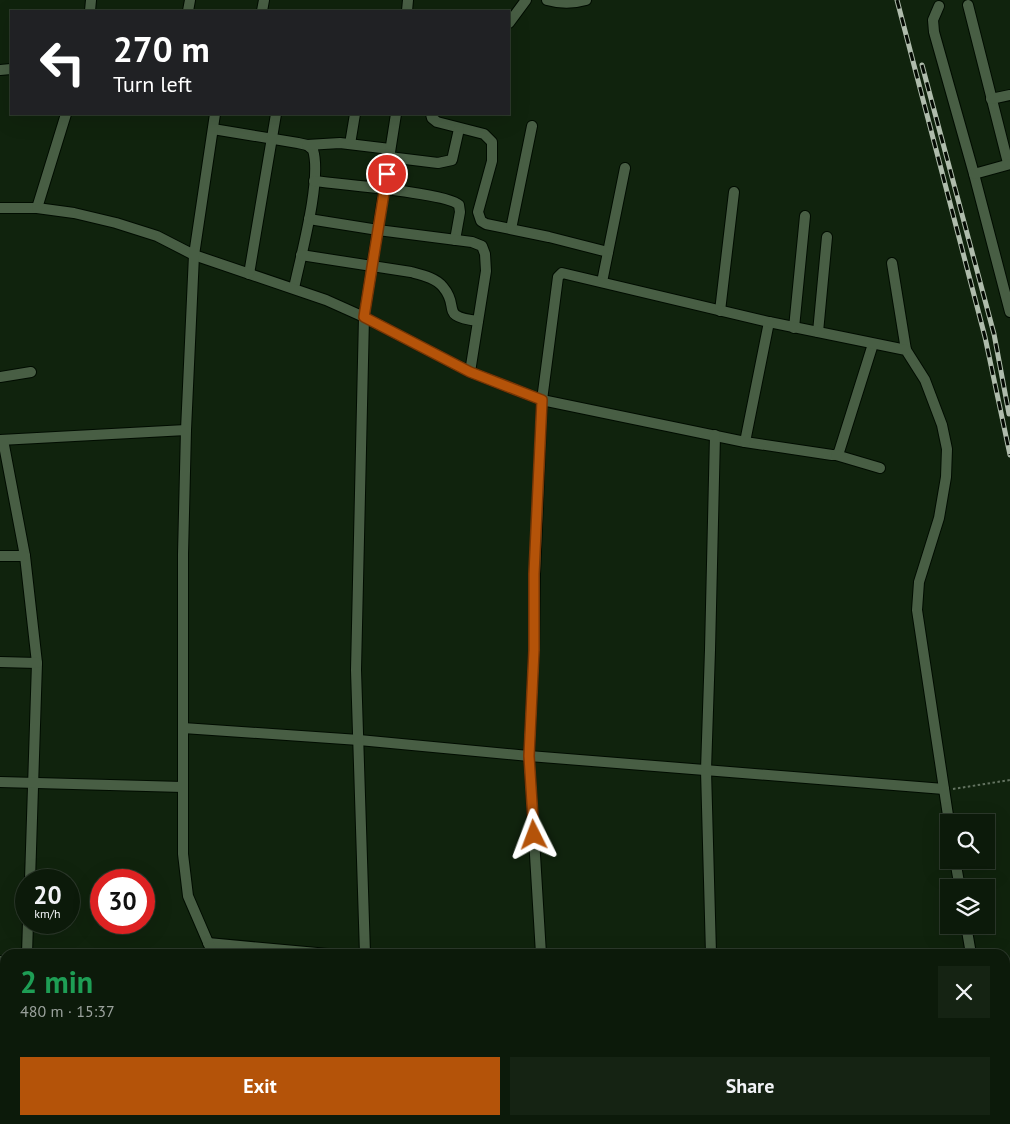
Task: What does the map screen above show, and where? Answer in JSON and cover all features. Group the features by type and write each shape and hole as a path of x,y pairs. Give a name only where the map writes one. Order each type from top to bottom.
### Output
{"street":[{"path":"510,22 526,0"},
{"path":"547,0 575,4 586,0"},
{"path":"968,5 1009,164 974,174"},
{"path":"939,6 933,20 934,32 1010,312"},
{"path":"991,99 1010,95"},
{"path":"37,208 66,115"},
{"path":"210,949 193,910 186,881 183,854 183,554 186,430 194,255 215,115"},
{"path":"249,274 276,115"},
{"path":"350,144 354,115"},
{"path":"365,949 356,670 364,317 396,115"},
{"path":"431,115 437,122 484,134 492,142 492,161 479,204 478,217 486,224 608,252"},
{"path":"511,230 532,126"},
{"path":"213,129 271,137 307,146 313,150 316,168 309,219 294,288"},
{"path":"307,146 328,143 350,144 426,162 446,162 452,160 459,129"},
{"path":"602,282 625,168"},
{"path":"314,180 438,197 456,202 460,205 460,212 455,240"},
{"path":"720,311 734,192"},
{"path":"0,208 37,208 74,213 116,223 157,236 194,255 294,288 364,317 470,372 542,400 745,442 836,455 880,468"},
{"path":"794,328 804,216"},
{"path":"309,219 472,242 482,246 486,254 486,271 470,372"},
{"path":"818,332 827,237"},
{"path":"301,255 411,272 437,282 448,294 456,316 462,319 478,321"},
{"path":"892,263 906,350 926,380 942,426 947,449 946,477 939,518 919,582 917,610 948,814"},
{"path":"541,949 529,756 534,650 534,574 542,400 558,275 564,273 794,328 906,350"},
{"path":"745,442 769,322"},
{"path":"836,455 839,452 873,344"},
{"path":"0,377 31,372"},
{"path":"30,869 37,663 25,556 1,440 186,430"},
{"path":"711,949 706,770 715,435"},
{"path":"0,556 25,556"},
{"path":"0,662 37,663"},
{"path":"184,728 359,740 944,790"},
{"path":"0,782 184,787"},
{"path":"27,949 28,934"},
{"path":"968,934 970,949"},
{"path":"208,943 273,949"}],"path":[{"path":"944,790 1010,780"}],"railway":[{"path":"897,0 985,337 1010,455"},
{"path":"922,65 994,334 1009,414"}],"route":[{"path":"387,174 364,317 470,372 542,400 534,574 534,650 529,756 534,835"}]}
